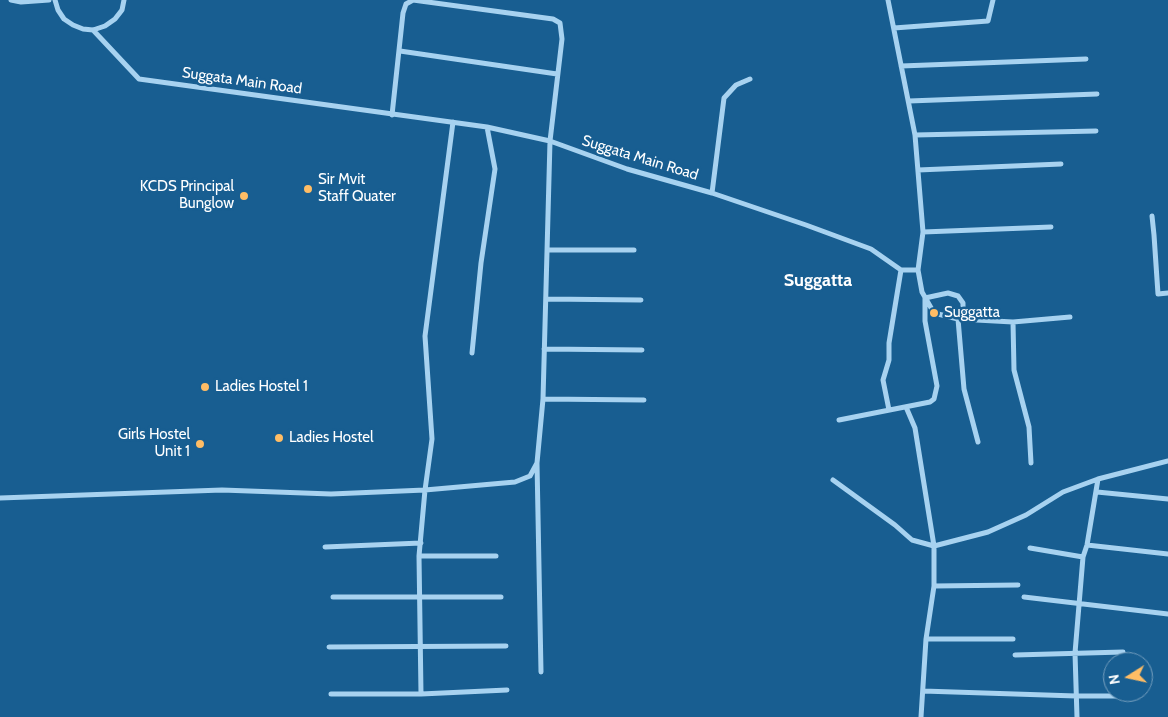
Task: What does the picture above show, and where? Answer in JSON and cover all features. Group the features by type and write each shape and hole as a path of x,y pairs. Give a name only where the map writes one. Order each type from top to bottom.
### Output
{"street":[{"path":"11,0 21,2 49,0"},
{"name":"Suggata Main Road","path":"55,0 58,10 64,19 83,29 93,30 139,79 487,127 550,141 627,169 712,193 871,249 901,270"},
{"path":"93,30 105,26 115,19 122,10 124,0"},
{"path":"392,115 403,13 406,4 412,0 553,19 560,23 562,31 550,141 543,399 537,463 541,672"},
{"path":"888,0 910,101 915,135 923,232 918,270 925,298 934,313 960,319 1013,322 1070,317"},
{"path":"894,28 988,21 993,0"},
{"path":"400,51 557,74"},
{"path":"901,66 1086,59"},
{"path":"712,193 724,98 736,85 750,79"},
{"path":"910,101 1097,94"},
{"path":"422,694 419,556 432,439 425,336 453,122"},
{"path":"472,353 481,263 495,169 487,127"},
{"path":"915,135 1096,131"},
{"path":"918,170 1061,164"},
{"path":"1152,216 1158,294 1168,293"},
{"path":"923,232 1051,227"},
{"path":"547,250 634,250"},
{"path":"889,410 883,380 888,360 901,270 918,270"},
{"path":"925,298 948,293 958,296 963,303 960,319 964,389 978,442"},
{"path":"839,420 930,402 936,395 925,321 925,298"},
{"path":"546,299 641,300"},
{"path":"1013,322 1014,370 1029,428 1031,463"},
{"path":"544,349 642,350"},
{"path":"543,399 644,400"},
{"path":"906,407 915,428 934,546 934,586 926,639 921,717"},
{"path":"833,480 895,525 912,540 934,546 988,532 1026,514 1063,492 1098,479 1168,461"},
{"path":"0,498 222,490 331,494 425,490 516,482 530,476 537,463"},
{"path":"1077,717 1075,653 1083,557 1087,545 1098,479"},
{"path":"1097,492 1168,499"},
{"path":"325,547 421,542"},
{"path":"1087,545 1168,554"},
{"path":"1030,548 1083,557"},
{"path":"419,556 496,556"},
{"path":"934,586 1018,585"},
{"path":"333,598 501,597"},
{"path":"1024,597 1168,614"},
{"path":"926,639 1013,639"},
{"path":"329,647 506,646"},
{"path":"1015,655 1103,652"},
{"path":"331,694 422,694 507,690"},
{"path":"923,690 1103,696"}],"place":[{"name":"Sir Mvit Staff Quater","path":"308,189"},
{"name":"KCDS Principal Bunglow","path":"244,196"},
{"name":"Suggatta","path":"934,313"},
{"name":"Ladies Hostel 1","path":"205,387"},
{"name":"Ladies Hostel","path":"279,438"},
{"name":"Girls Hostel Unit 1","path":"200,444"}],"district":[{"name":"Suggatta","path":"818,281"}]}
